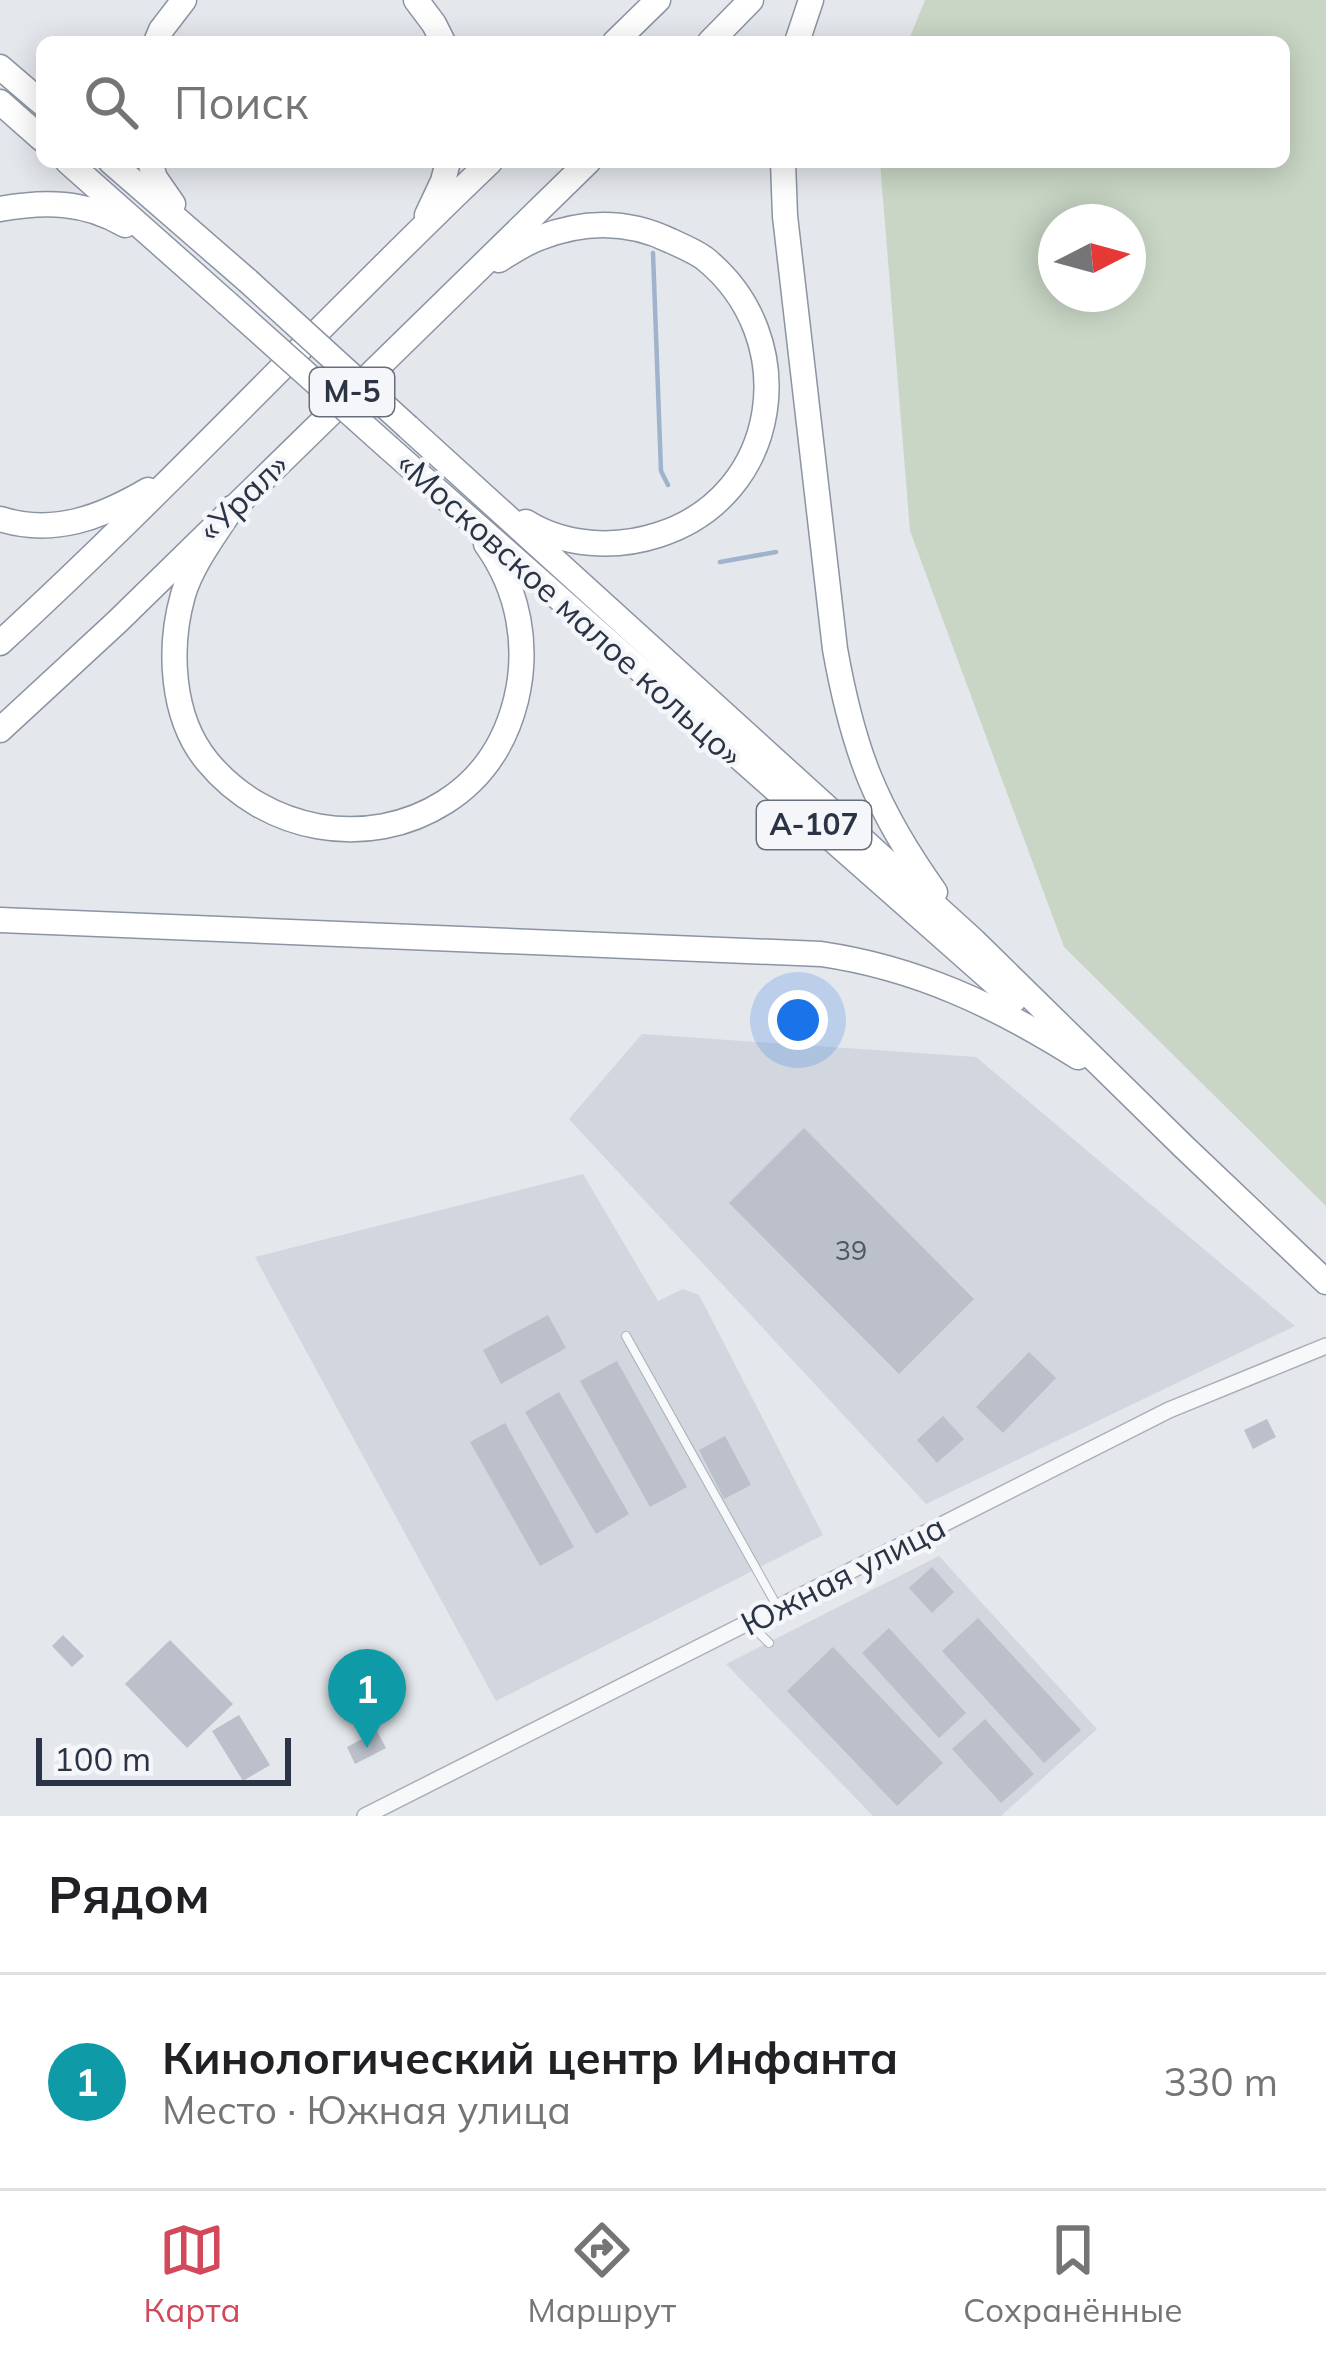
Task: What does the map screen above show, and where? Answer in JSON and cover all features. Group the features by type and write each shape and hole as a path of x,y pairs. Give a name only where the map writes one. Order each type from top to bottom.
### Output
{"highway":[{"path":"158,36 184,0"},
{"path":"416,0 440,36"},
{"path":"621,36 658,0"},
{"path":"716,36 751,0"},
{"path":"799,36 812,0"},
{"path":"0,68 36,98"},
{"path":"0,102 36,134"},
{"name":"«Московское малое кольцо»","path":"75,168 1184,1147"},
{"name":"«Московское малое кольцо»","path":"118,168 974,941 1326,1282"},
{"path":"152,168 195,236"},
{"path":"421,228 446,168"},
{"name":"«Урал»","path":"0,643 207,445 484,168"},
{"name":"«Урал»","path":"0,730 117,622 582,168"},
{"path":"783,168 825,557 848,716 866,773 895,832 974,941"},
{"path":"0,209 52,203 80,206 106,214 172,252"},
{"path":"469,482 527,523 563,538 616,543 669,532 716,505 747,464 759,438 768,386 756,325 740,298 700,254 657,234 631,225 572,228 537,238 471,276"},
{"path":"0,519 50,526 83,521 151,489 207,445"},
{"path":"232,508 184,591 176,625 174,657 187,724 205,759 234,788 267,810 336,831 368,830 431,811 466,788 491,760 516,701 522,653 514,601 494,555 447,500"},
{"path":"0,920 821,954 902,970 943,986 1085,1062"}],"street":[{"name":"Южная улица","path":"364,1816 1169,1410 1326,1346"}],"lane":[{"path":"626,1336 778,1607"},
{"path":"748,1622 769,1643"}],"shaded area":[{"path":"642,1034 976,1057 1295,1326 926,1504 569,1119"},
{"path":"583,1174 658,1301 683,1289 699,1295 823,1535 496,1701 255,1257"},
{"path":"939,1556 1097,1729 1001,1816 873,1816 726,1664"}],"green space":[{"path":"925,0 1326,0 1326,1206 1064,947 910,531 880,168 1290,168 1290,36 910,36"}],"building":[{"path":"804,1128 974,1299 899,1374 729,1203"},
{"path":"548,1315 566,1348 501,1384 483,1350"},
{"path":"1029,1352 1056,1378 1003,1433 976,1407"},
{"path":"617,1361 687,1487 650,1507 580,1381"},
{"path":"559,1392 629,1514 596,1534 525,1412"},
{"path":"943,1416 964,1439 937,1463 917,1440"},
{"path":"1267,1419 1276,1437 1253,1449 1244,1430"},
{"path":"505,1423 574,1547 540,1566 470,1442"},
{"path":"725,1436 751,1485 724,1499 699,1450"},
{"path":"932,1567 954,1592 932,1613 909,1588"},
{"path":"978,1618 1081,1730 1044,1763 942,1651"},
{"path":"889,1628 966,1713 939,1738 862,1653"},
{"path":"63,1635 84,1656 72,1667 52,1646"},
{"path":"170,1640 233,1704 187,1748 125,1684"},
{"path":"833,1647 943,1763 897,1806 787,1691"},
{"path":"239,1715 270,1765 243,1781 212,1731"},
{"path":"985,1719 1034,1774 1001,1803 952,1749"},
{"path":"377,1731 386,1748 355,1764 347,1747"}],"waterway":[{"path":"653,253 661,471 668,485"},
{"path":"720,562 776,552"}],"place":[{"name":"Кинологический центр Инфанта","path":"367,1748"}]}
